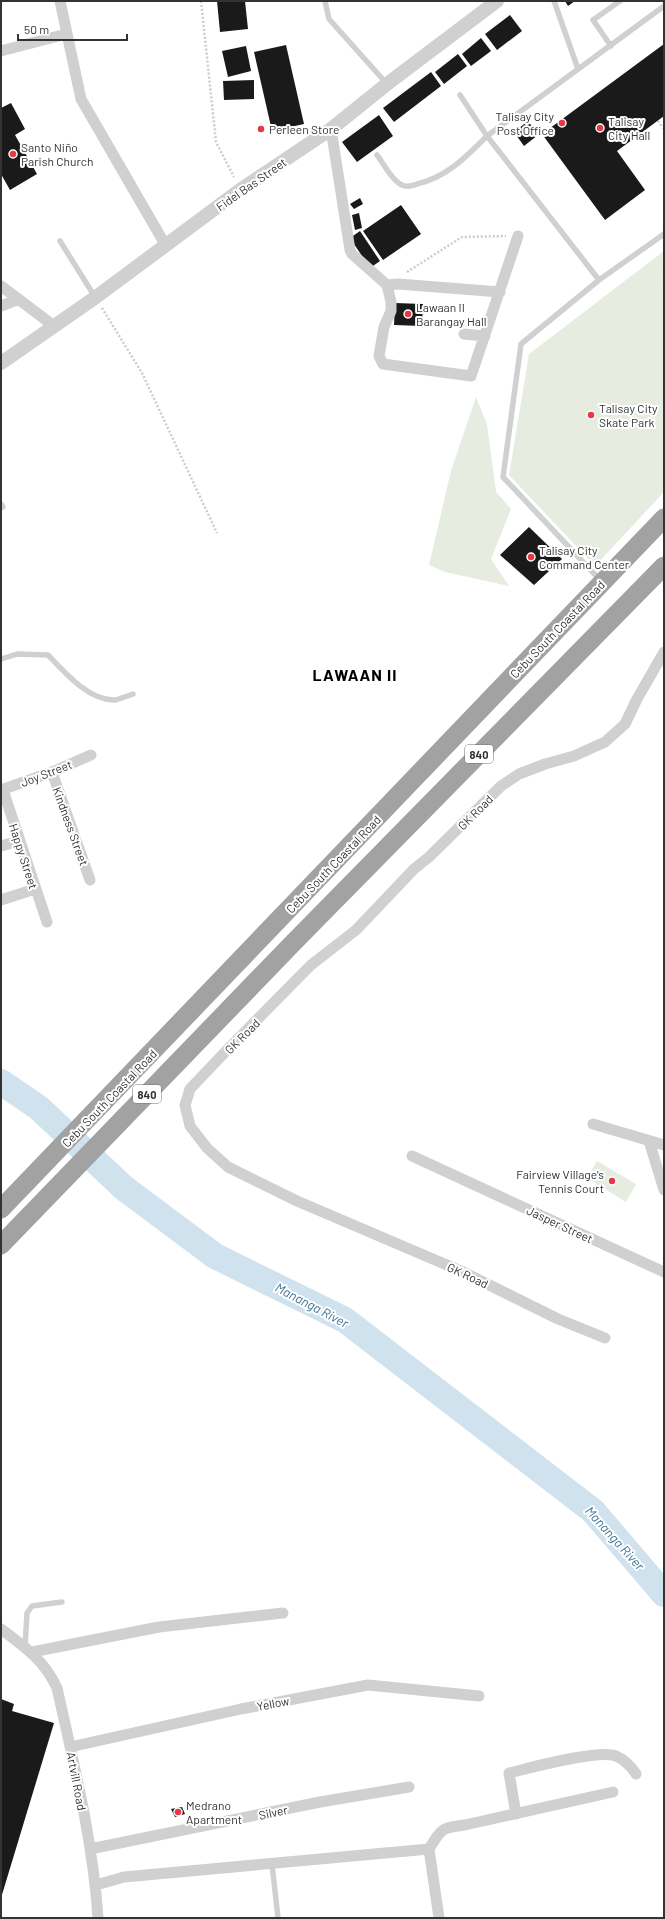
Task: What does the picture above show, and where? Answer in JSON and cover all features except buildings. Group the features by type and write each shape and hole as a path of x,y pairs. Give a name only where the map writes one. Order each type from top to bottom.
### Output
{"highway":[{"name":"Cebu South Coastal Road","path":"1,1209 664,518"},
{"name":"Cebu South Coastal Road","path":"1,1245 294,943 664,566"}],"street":[{"path":"60,1 81,99 166,246"},
{"name":"Fidel Bas Street","path":"1,363 96,297 240,190 331,129 387,84 497,1"},
{"path":"1,51 66,34"},
{"path":"331,129 350,250 352,254 387,286 391,302 391,311 384,327 379,356 382,364 471,376 518,236"},
{"path":"387,286 398,284 500,292"},
{"path":"1,286 19,298 54,326"},
{"path":"1,306 19,298"},
{"path":"464,334 485,336"},
{"name":"GK Road","path":"605,1338 558,1319 461,1271 297,1201 228,1167 207,1148 190,1126 185,1105 190,1089 228,1048 311,965 356,930 414,869 429,857 501,786 519,774 545,764 574,756 605,742 625,724 637,699 664,652"},
{"name":"Joy Street","path":"2,790 52,772 92,755"},
{"name":"Kindness Street","path":"52,772 90,880"},
{"name":"Happy Street","path":"2,790 47,922"},
{"path":"1,846 19,841"},
{"path":"1,900 36,889"},
{"path":"593,1124 664,1145"},
{"path":"649,1141 664,1190"},
{"name":"Jasper Street","path":"412,1156 664,1272"},
{"path":"29,1649 159,1627 283,1613"},
{"name":"Artvill Road","path":"1,1629 29,1649 52,1677 57,1688 90,1849 96,1885 98,1918"},
{"name":"Yellow","path":"70,1747 241,1709 368,1685 479,1696"},
{"path":"516,1814 509,1773 598,1754 615,1756 629,1764 636,1774"},
{"name":"Silver","path":"90,1849 409,1786"},
{"path":"439,1918 429,1849 440,1832 445,1828 465,1825 613,1792"},
{"path":"96,1885 124,1877 429,1849"}],"lane":[{"path":"325,1 329,19 387,84"},
{"path":"554,1 578,70"},
{"path":"611,46 593,20 620,1"},
{"path":"377,155 394,178 400,184 407,187 425,182 446,173 463,161 487,136 664,6"},
{"path":"460,95 487,136 599,280"},
{"path":"602,582 503,477 521,344 599,280 664,234"},
{"path":"60,242 96,297"},
{"path":"1,659 17,654 48,655 66,674 82,687 103,698 115,700 133,694"},
{"path":"29,1649 28,1613 32,1606 62,1602"},
{"path":"272,1864 278,1918"}],"path":[{"path":"201,1 216,142 240,190"},
{"path":"658,121 664,129"},
{"path":"398,284 401,277 462,237 518,236"},
{"path":"96,297 142,373 217,533"}],"shaded area":[{"name":"Talisay City Skate Park","path":"664,251 664,492 595,566 509,475 529,354"},
{"path":"476,397 487,424 496,492 511,509 491,559 509,586 445,572 429,565 451,471"},
{"name":"Fairview Village's Tennis Court","path":"597,1161 636,1184 626,1202 587,1178"}],"waterway":[{"name":"Mananga River","path":"1,1082 39,1108 124,1188 215,1256 345,1320 593,1511 664,1594"}],"place":[{"name":"Talisay City Post Office","path":"562,123"},
{"name":"Talisay City Hall","path":"600,128"},
{"name":"Perleen Store","path":"261,129"},
{"name":"Santo Niño Parish Church","path":"13,154"},
{"name":"Lawaan II Barangay Hall","path":"408,314"},
{"name":"Talisay City Skate Park","path":"591,415"},
{"name":"Talisay City Command Center","path":"531,557"},
{"name":"Fairview Village's Tennis Court","path":"612,1181"},
{"name":"Medrano Apartment","path":"178,1812"}],"district":[{"name":"LAWAAN II","path":"355,674"}]}
